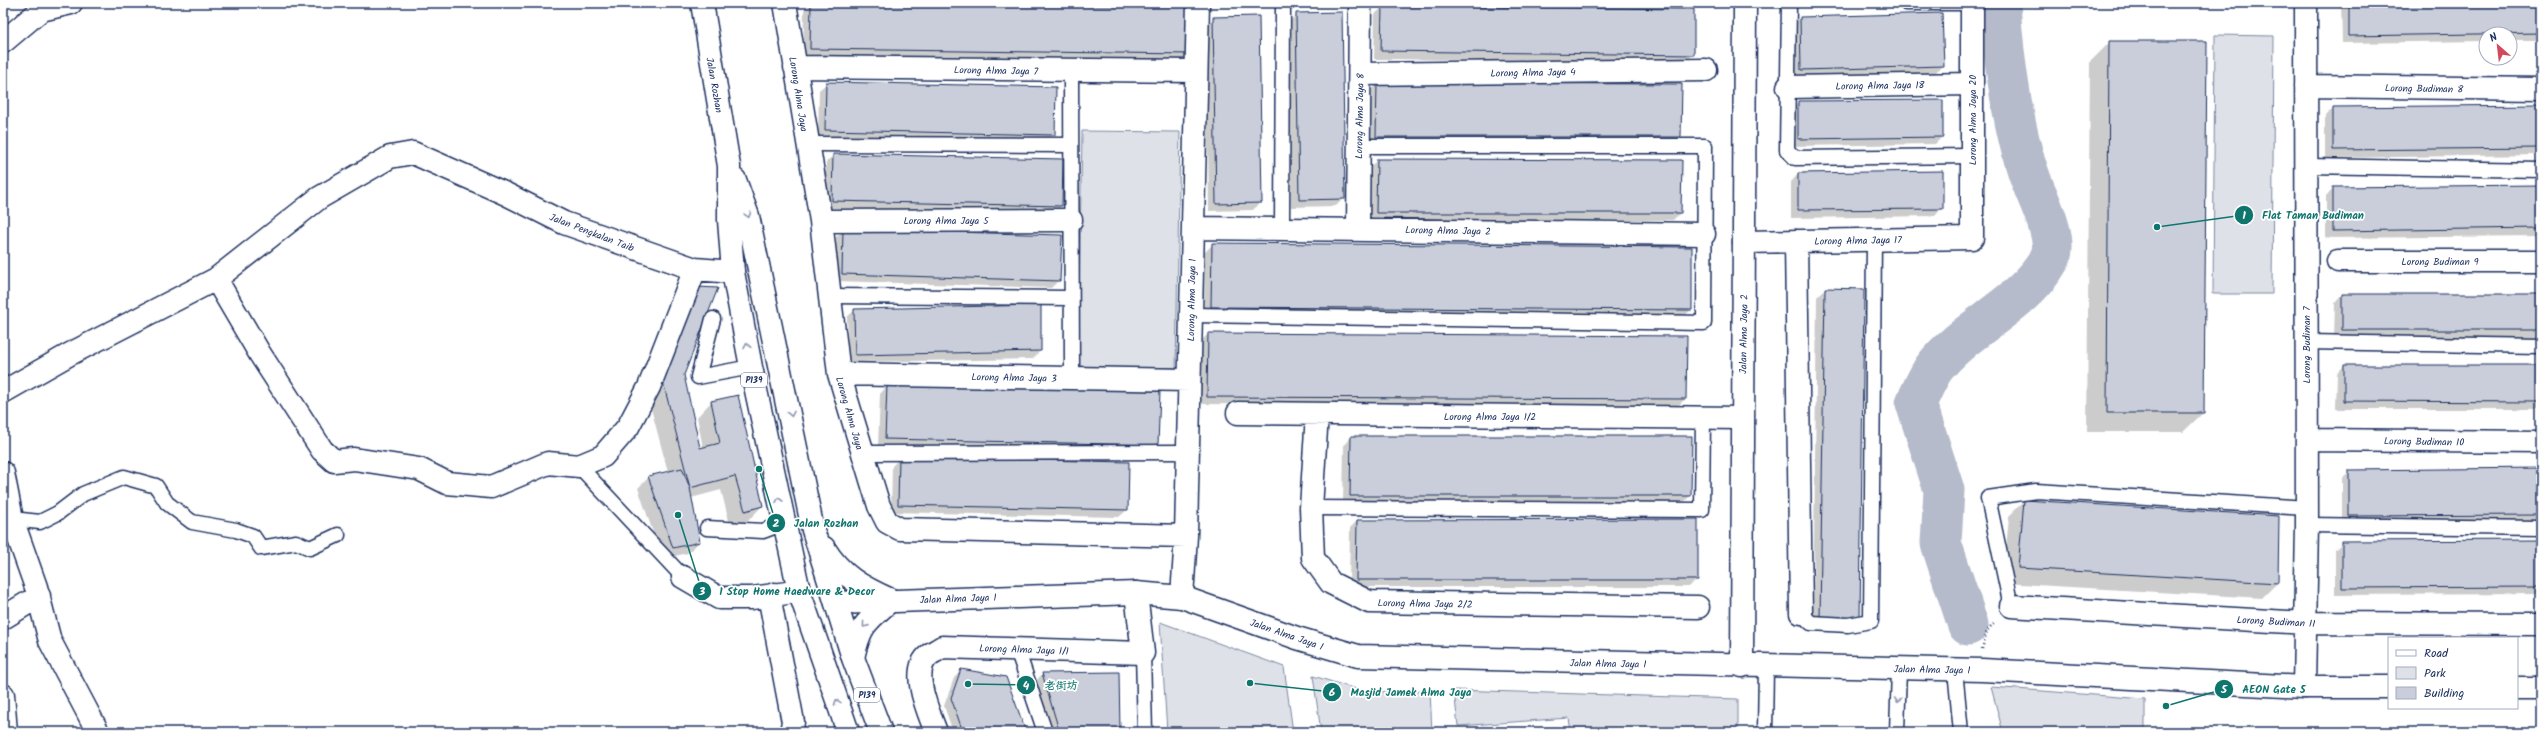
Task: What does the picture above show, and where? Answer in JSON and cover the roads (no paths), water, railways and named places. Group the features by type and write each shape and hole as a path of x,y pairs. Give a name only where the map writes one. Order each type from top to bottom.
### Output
{"street":[{"path":"3,42 41,10 72,3"},
{"name":"Jalan Rozhan","path":"702,3 729,166 728,220 733,272 751,367 798,591 848,732"},
{"name":"Lorong Alma Jaya","path":"785,3 807,144 821,221 839,374 862,453 881,511 887,522 900,529 1186,536"},
{"name":"Lorong Alma Jaya 1","path":"1182,598 1186,536 1198,3"},
{"name":"Lorong Alma Jaya 8","path":"1358,229 1360,3"},
{"name":"Jalan Alma Jaya 2","path":"1742,666 1745,3"},
{"name":"Lorong Alma Jaya 20","path":"1972,3 1972,238"},
{"name":"Lorong Budiman 7","path":"2304,687 2307,517 2306,3"},
{"name":"Lorong Alma Jaya 7","path":"796,67 1071,71 1196,71"},
{"name":"Lorong Alma Jaya 4","path":"1360,74 1706,70"},
{"name":"Lorong Alma Jaya 18","path":"1788,87 1972,84"},
{"name":"Lorong Budiman 8","path":"2306,86 2541,89"},
{"name":"Jalan Pengkalan Taib","path":"216,279 319,198 390,157 413,153 506,194 564,223 695,269 733,272"},
{"name":"Jalan Rozhan","path":"729,166 748,216 813,530 853,658 881,732"},
{"name":"Lorong Alma Jaya 5","path":"821,221 1071,220"},
{"name":"Lorong Alma Jaya 2","path":"1193,228 1704,234"},
{"name":"Lorong Alma Jaya 17","path":"1744,242 1972,238"},
{"path":"1796,241 1801,613"},
{"name":"Lorong Budiman 9","path":"2338,261 2541,262"},
{"path":"3,392 70,354 216,279 260,354 322,450 334,461 354,459 419,469 447,483 491,487 548,463 580,466 603,456 628,427 649,386 695,269"},
{"name":"Lorong Alma Jaya 3","path":"839,374 1189,380"},
{"name":"Lorong Alma Jaya 1/2","path":"1238,413 1742,418"},
{"name":"Lorong Alma Jaya 2/2","path":"1318,414 1312,508 1313,558 1331,583 1369,602 1698,607"},
{"name":"Lorong Budiman 10","path":"2307,440 2541,442"},
{"path":"3,472 5,496 39,596 50,641 98,732"},
{"path":"813,530 833,563 845,575 860,586 891,600 866,623 858,635 853,658"},
{"path":"791,552 800,573 810,586 820,596 836,604 821,631 826,672"},
{"path":"683,577 719,598 752,598 798,591"},
{"path":"1136,593 1143,652"},
{"name":"Jalan Alma Jaya 1","path":"836,604 891,600 1136,593 1182,598 1296,638 1358,656 1766,667 1982,670 2304,687 2388,687"},
{"path":"774,594 772,606 792,722 791,732"},
{"path":"3,618 39,596"},
{"name":"Lorong Budiman 11","path":"2011,606 2306,623 2541,624"},
{"name":"Lorong Alma Jaya 1/1","path":"936,732 922,693 920,674 928,656 942,647 1143,652"},
{"path":"2518,688 2541,688"},
{"path":"3,695 6,732"}],"lane":[{"path":"1282,228 1283,3"},
{"path":"1789,3 1787,150 1795,158 1972,156"},
{"path":"1906,3 1972,3"},
{"path":"1071,71 1072,378"},
{"path":"807,144 1071,145"},
{"path":"1191,315 1704,323 1705,146 1359,146"},
{"path":"2306,166 2541,170"},
{"path":"1801,613 1811,623 1848,625 1871,622 1874,239"},
{"path":"829,296 1072,298"},
{"path":"712,319 698,377 751,367"},
{"path":"2306,342 2541,346"},
{"path":"1312,508 1702,510 1703,418"},
{"path":"862,453 1188,452"},
{"path":"580,466 683,577"},
{"path":"12,519 40,522 58,514 83,494 124,477 156,486 167,503 192,522 236,530 253,536 261,548 296,542 310,548 338,535"},
{"path":"2011,606 1988,498 2036,491 2307,517 2541,528"},
{"path":"707,528 763,531 784,523"},
{"path":"1017,649 1044,732"},
{"path":"1143,652 1145,732"},
{"path":"1765,732 1766,667"},
{"path":"1897,732 1899,669"},
{"path":"1955,670 1961,732"}],"waterway":[{"path":"1968,625 1941,543 1944,490 1916,403 1931,372 1947,353 1961,340 2024,291 2038,276 2052,253 2051,235 2028,170 2015,124 2007,73 2000,3"}],"place":[{"name":"Flat Taman Budiman","path":"2157,227"},
{"name":"Jalan Rozhan","path":"759,469"},
{"name":"1 Stop Home Haedware & Decor","path":"678,515"},
{"name":"Masjid Jamek Alma Jaya","path":"1250,683"},
{"name":"老街坊","path":"968,684"},
{"name":"AEON Gate 5","path":"2166,706"}]}
